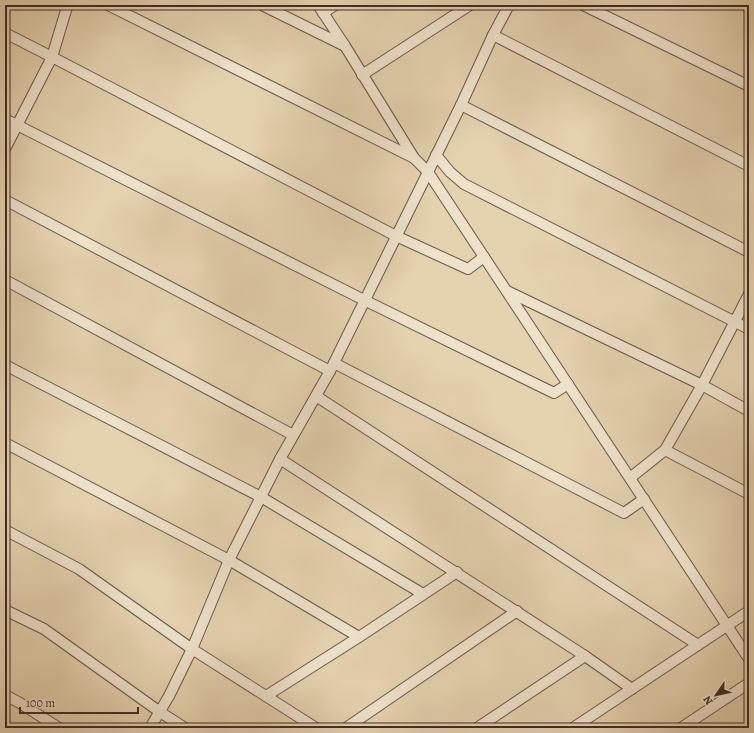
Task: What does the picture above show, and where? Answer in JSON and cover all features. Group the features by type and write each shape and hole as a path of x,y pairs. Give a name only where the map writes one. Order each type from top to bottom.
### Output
{"street":[{"path":"5,149 52,57 67,8 70,5"},
{"path":"108,5 414,158"},
{"path":"262,5 345,46"},
{"path":"335,5 320,9 345,46 414,158 428,172 749,659"},
{"path":"362,75 470,5"},
{"path":"150,728 169,696 192,649 229,560 280,459 332,367 509,5"},
{"path":"584,5 749,86"},
{"path":"745,5 749,7"},
{"path":"5,33 396,236 468,269 484,257"},
{"path":"493,35 749,166"},
{"path":"461,105 749,252"},
{"path":"5,119 364,300 554,393 568,384"},
{"path":"436,156 450,172 464,184 749,329"},
{"path":"5,200 332,367 624,513 644,499"},
{"path":"5,280 293,435"},
{"path":"506,290 702,385 749,411"},
{"path":"630,478 665,450 702,385 749,294"},
{"path":"5,364 261,496 423,594"},
{"path":"316,396 698,645"},
{"path":"5,443 229,560 359,637"},
{"path":"665,450 749,494"},
{"path":"280,459 517,611 632,689"},
{"path":"5,530 79,569 192,649 316,728"},
{"path":"266,696 457,572"},
{"path":"5,610 44,630 185,728"},
{"path":"346,728 517,611"},
{"path":"573,728 749,611"},
{"path":"477,728 585,656"},
{"path":"681,728 749,683"},
{"path":"5,695 59,728"}]}
